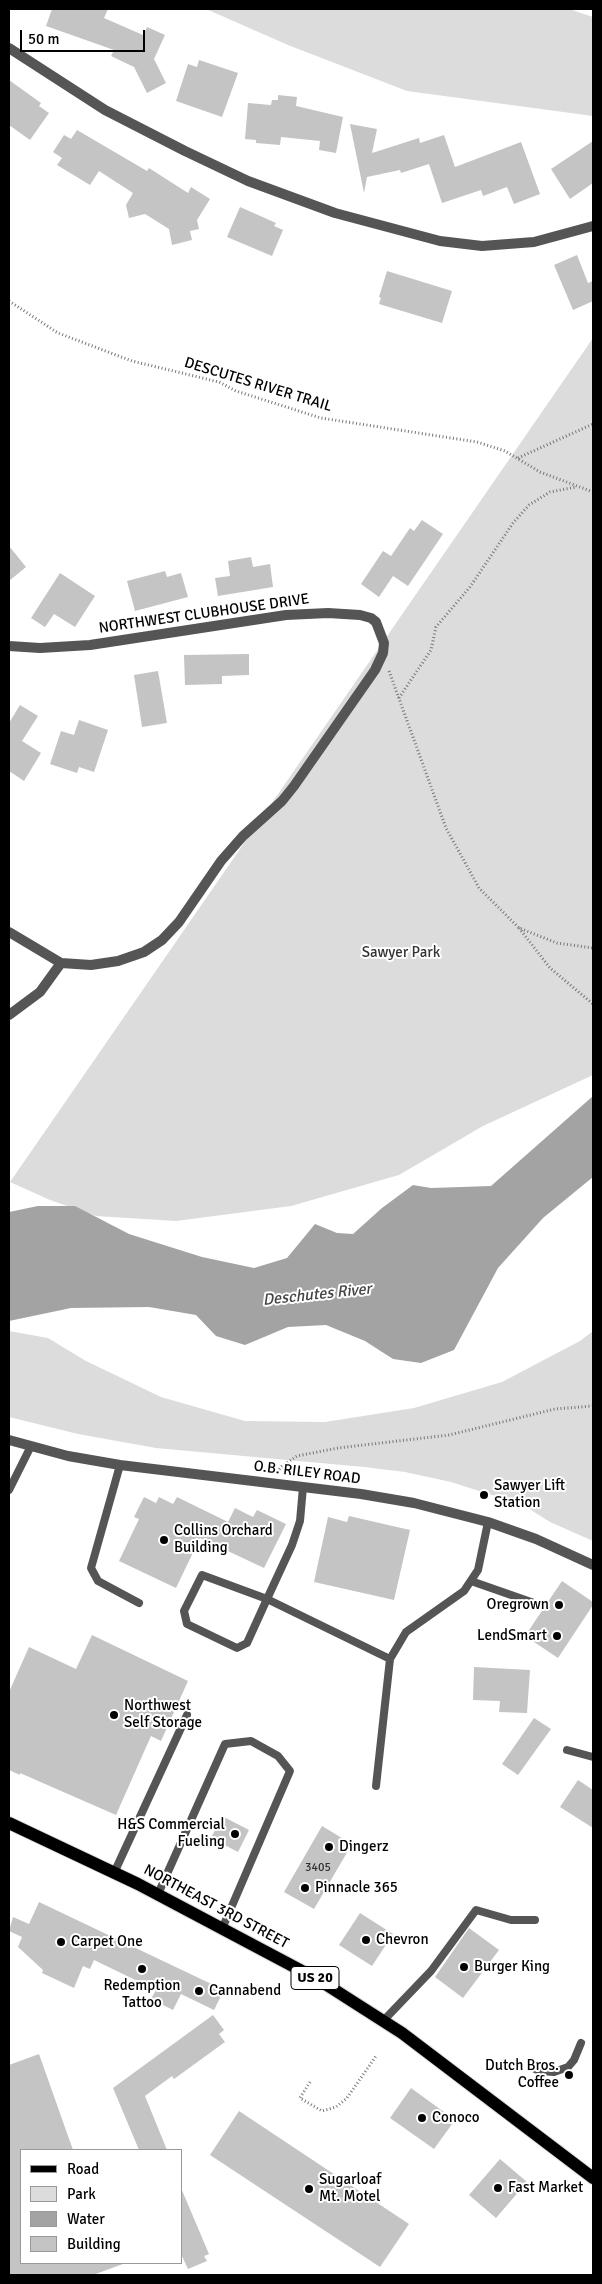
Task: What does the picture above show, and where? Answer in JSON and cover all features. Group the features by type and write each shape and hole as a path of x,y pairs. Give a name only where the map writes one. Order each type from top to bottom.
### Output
{"main road":[{"name":"NORTHEAST 3RD STREET","path":"9,1822 158,1894 319,1980 383,2021 498,2104 593,2178"}],"street":[{"path":"9,48 105,110 185,151 248,181 335,213 440,241 482,246 534,242 593,226"},
{"name":"NORTHWEST CLUBHOUSE DRIVE","path":"9,646 40,648 90,644 286,615 328,613 360,615 371,618 376,622 383,637 383,653"},
{"path":"9,932 61,963 91,965 118,962 144,952 162,940 180,922 221,861 243,836 282,801 294,786 375,670 383,653"},
{"path":"9,1015 40,992 61,963"},
{"name":"O.B. RILEY ROAD","path":"9,1440 120,1466 303,1487 414,1503 488,1522 536,1539 593,1565"}],"lane":[{"path":"9,1489 31,1446"},
{"path":"120,1466 91,1568 98,1581 139,1603"},
{"path":"303,1487 300,1521 292,1545 267,1600 247,1643 237,1648 188,1624 184,1611 202,1575 267,1600 390,1659"},
{"path":"376,1786 390,1659 406,1632 464,1591 478,1570 488,1522"},
{"path":"471,1581 534,1604"},
{"path":"114,1872 187,1715"},
{"path":"158,1894 225,1744 251,1741 278,1756 290,1771 222,1929"},
{"path":"568,1750 593,1758"},
{"path":"383,2021 430,1971 476,1910 511,1920 534,1920"},
{"path":"533,2068 540,2071 554,2072 568,2068 574,2060 581,2043"}],"path":[{"name":"DESCUTES RIVER TRAIL","path":"9,301 58,333 132,361 219,382 236,391 321,418 477,442 505,451 540,472 593,492"},
{"path":"517,458 593,424"},
{"path":"399,699 430,650 436,627 470,587 513,523 529,505 550,492 576,487"},
{"path":"383,653 446,828 479,888 518,926 550,968 593,1004"},
{"path":"518,926 557,943 593,948"},
{"path":"270,1483 282,1466 297,1456 348,1446 449,1435 556,1409 593,1406"},
{"path":"310,2082 300,2098 322,2110 336,2107 347,2098 376,2056"}],"green space":[{"path":"206,9 569,9 593,17 593,116 407,91 288,45"},
{"name":"Sawyer Park","path":"593,338 593,1075 483,1126 399,1175 291,1206 176,1221 96,1216 50,1200 10,1182"},
{"path":"9,1331 48,1338 86,1361 161,1397 245,1421 325,1422 414,1408 502,1382 580,1341 593,1331 593,1541 550,1522 523,1505 451,1482 405,1472 156,1448 78,1434 9,1417"}],"water":[{"name":"Deschutes River","path":"593,1096 593,1177 543,1218 498,1268 454,1350 421,1363 393,1359 365,1341 326,1325 288,1327 245,1345 216,1336 196,1315 149,1307 71,1308 9,1321 9,1212 38,1206 75,1206 129,1234 202,1257 254,1268 287,1258 315,1224 337,1233 353,1234 382,1208 413,1185 431,1188 491,1186"}],"building":[{"path":"52,9 108,9 104,18 143,35 147,27 165,35 154,59 166,83 147,93 134,67 111,56 114,50 46,26"},
{"path":"199,60 238,73 222,117 176,101 188,64 197,67"},
{"path":"9,80 41,103 39,106 49,113 30,140 9,125"},
{"path":"278,95 297,97 296,106 343,117 336,153 319,150 320,141 281,137 280,145 256,143 256,140 245,139 248,103 271,105 272,100 278,100"},
{"path":"350,124 377,129 372,153 419,138 420,143 444,135 455,167 521,142 540,194 514,204 507,187 483,196 481,190 442,203 429,164 401,173 400,170 367,177 364,193"},
{"path":"77,130 147,171 149,168 188,193 191,187 210,199 197,220 199,229 190,231 192,240 172,245 169,229 145,214 129,218 126,205 133,193 99,171 90,185 57,165 62,158 53,152 64,135 71,139"},
{"path":"593,141 593,183 570,199 551,169"},
{"path":"240,207 276,223 274,226 283,230 272,256 227,237"},
{"path":"577,255 588,283 593,281 593,301 573,310 554,265"},
{"path":"387,271 452,291 442,323 379,304 381,298 379,297"},
{"path":"422,520 443,534 408,586 393,576 379,597 361,584 383,551 391,556 410,528 414,531"},
{"path":"9,546 26,567 9,581"},
{"path":"251,557 253,567 270,564 273,587 218,596 215,578 230,576 228,561"},
{"path":"165,571 167,577 181,573 188,597 135,611 127,581"},
{"path":"60,573 95,596 75,627 54,614 45,627 31,618"},
{"path":"249,654 249,675 222,676 222,684 185,685 184,655"},
{"path":"158,671 167,723 142,727 134,675"},
{"path":"20,705 38,716 22,741 41,753 24,781 9,771 9,723"},
{"path":"79,720 108,730 94,772 79,767 77,773 50,764 61,731 74,735"},
{"name":"Collins Orchard Building","path":"144,1497 156,1503 159,1497 173,1504 177,1497 228,1522 235,1508 253,1517 257,1510 286,1524 264,1568 200,1538 176,1588 119,1561 139,1519 134,1517"},
{"path":"349,1516 410,1530 394,1600 314,1582 328,1517 347,1522"},
{"path":"562,1581 593,1602 593,1605 558,1658 525,1636"},
{"name":"Northwest Self Storage","path":"92,1635 188,1681 161,1741 151,1736 116,1815 9,1770 9,1692 29,1647 76,1669"},
{"path":"474,1667 530,1670 527,1713 499,1712 500,1701 473,1700"},
{"path":"534,1718 551,1729 518,1775 502,1764"},
{"path":"578,1780 593,1790 593,1828 560,1807"},
{"path":"222,1816 249,1830 238,1852 211,1838"},
{"path":"322,1826 352,1844 314,1909 284,1892"},
{"path":"39,1902 224,1990 214,2010 181,1994 173,2010 151,1999 156,1990 94,1960 90,1969 83,1966 74,1988 42,1973 43,1970 18,1947 22,1937 9,1931 13,1917 29,1924"},
{"name":"Chevron","path":"360,1913 393,1934 372,1966 339,1945"},
{"name":"Burger King","path":"469,1928 499,1950 463,1998 435,1977"},
{"path":"213,2015 224,2030 219,2034 225,2042 174,2079 172,2076 145,2096 167,2149 139,2149 113,2088"},
{"path":"39,2054 73,2149 20,2149 20,2264 123,2264 93,2275 9,2275 9,2065"},
{"name":"Conoco","path":"411,2088 455,2120 434,2149 390,2118"},
{"name":"Sugarloaf Mt. Motel","path":"239,2111 409,2224 380,2267 210,2155"},
{"name":"Fast Market","path":"500,2159 527,2182 496,2218 469,2195"},
{"path":"182,2190 209,2254 204,2256 207,2261 188,2269 182,2256"}],"place":[{"name":"Sawyer Lift Station","path":"484,1495"},
{"name":"Collins Orchard Building","path":"164,1540"},
{"name":"Oregrown","path":"559,1605"},
{"name":"LendSmart","path":"557,1636"},
{"name":"Northwest Self Storage","path":"114,1715"},
{"name":"H&S Commercial Fueling","path":"235,1834"},
{"name":"Dingerz","path":"329,1847"},
{"name":"Pinnacle 365","path":"305,1888"},
{"name":"Chevron","path":"366,1940"},
{"name":"Carpet One","path":"61,1942"},
{"name":"Burger King","path":"464,1967"},
{"name":"Redemption Tattoo","path":"142,1969"},
{"name":"Cannabend","path":"199,1991"},
{"name":"Dutch Bros. Coffee","path":"569,2075"},
{"name":"Conoco","path":"422,2118"},
{"name":"Fast Market","path":"498,2188"},
{"name":"Sugarloaf Mt. Motel","path":"309,2189"}]}
